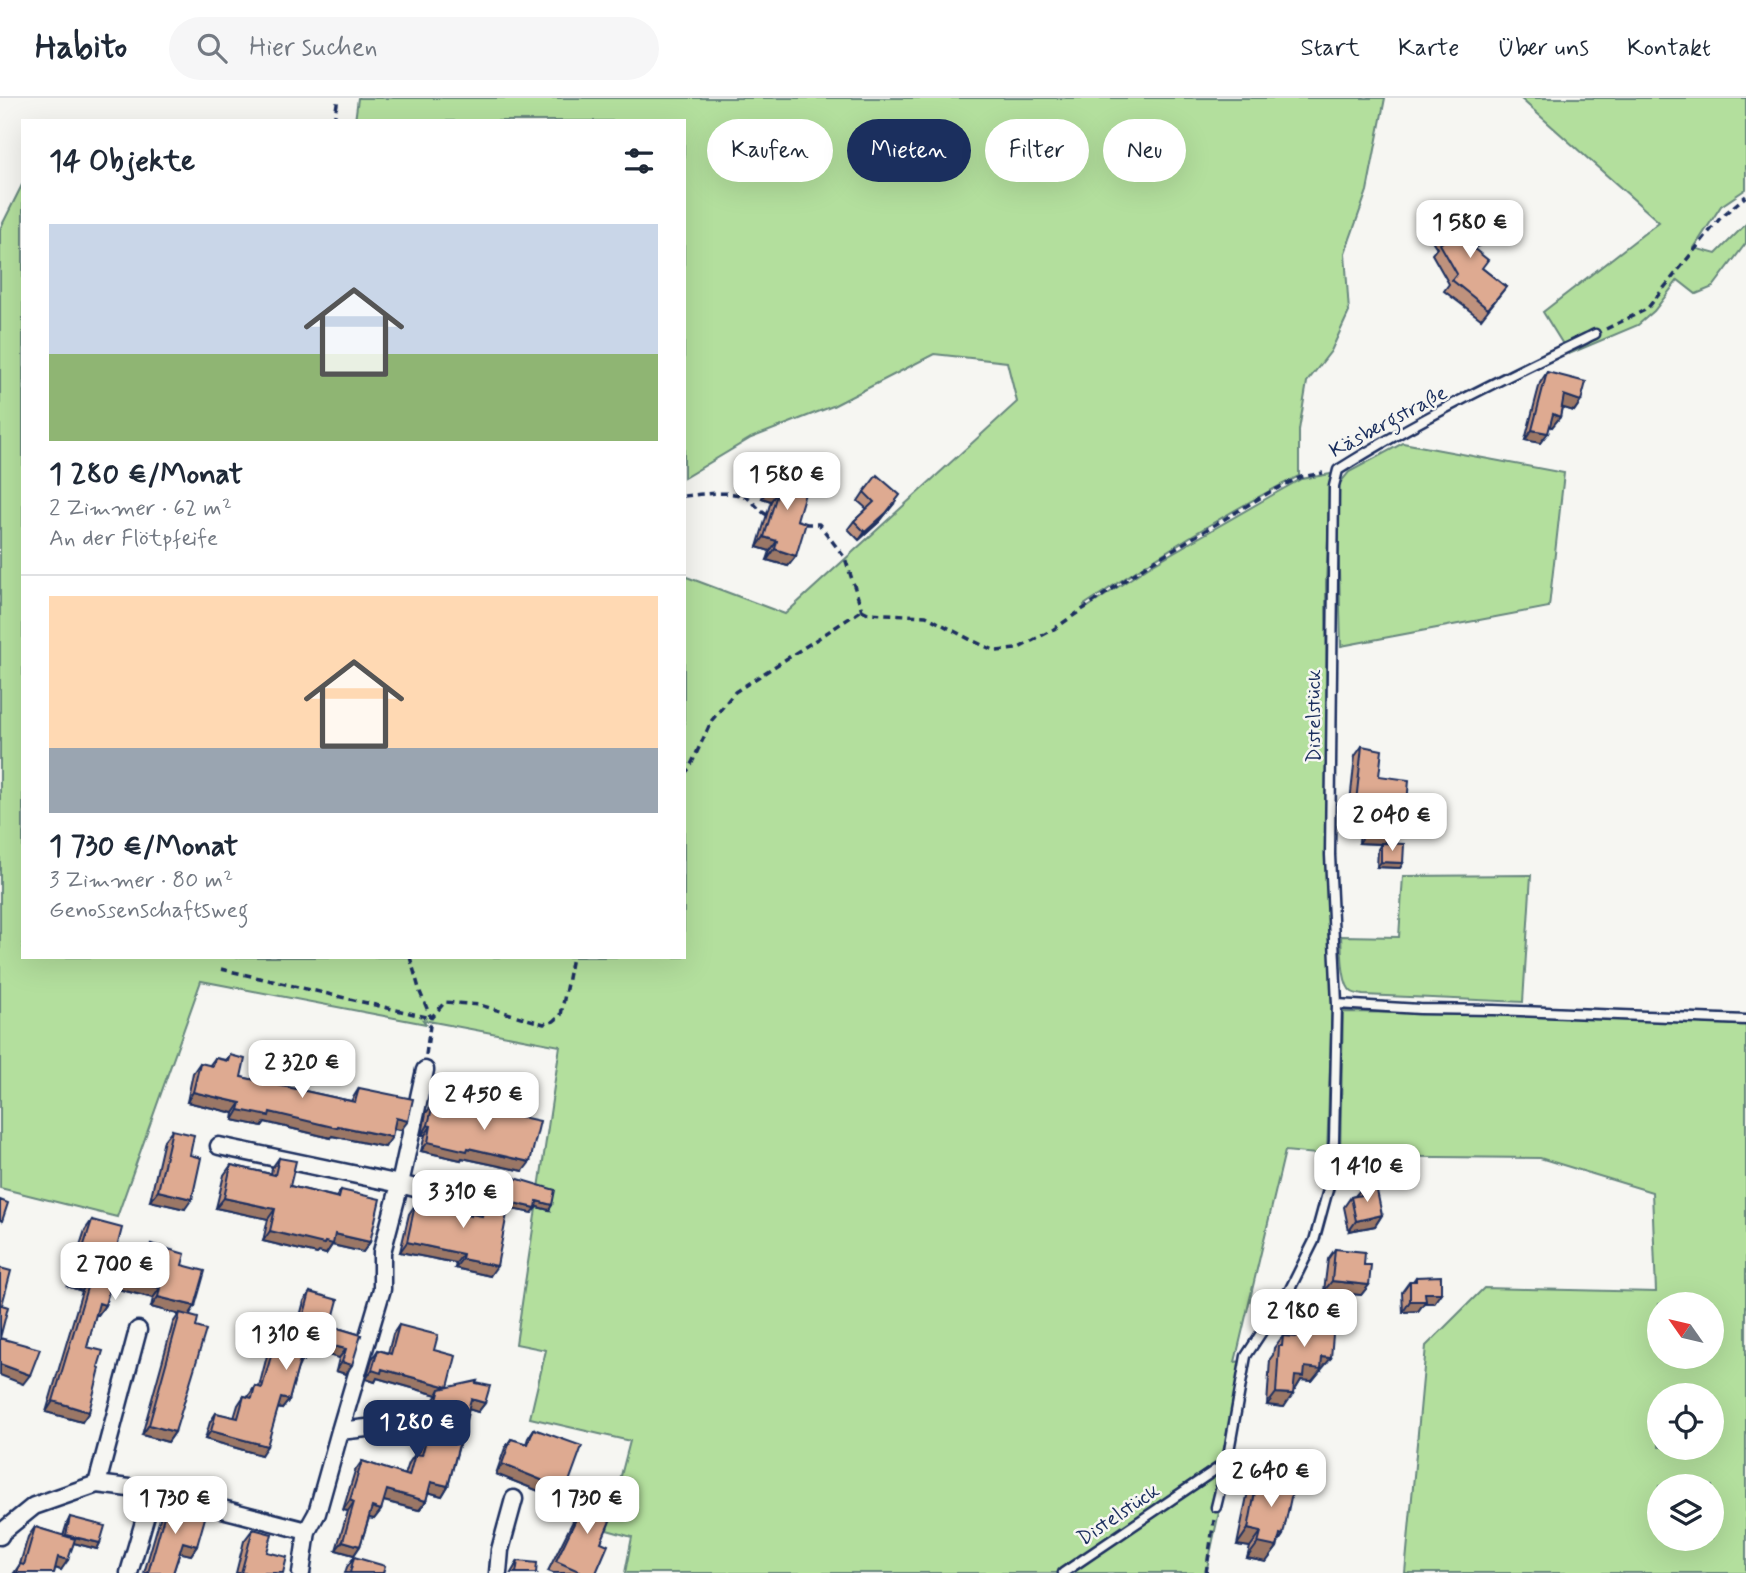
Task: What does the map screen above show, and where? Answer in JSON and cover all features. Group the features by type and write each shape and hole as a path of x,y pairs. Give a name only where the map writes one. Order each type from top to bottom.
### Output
{"street":[{"path":"302,1573 307,1531 317,1513 382,1289 383,1252 425,1070"},
{"path":"219,1146 400,1184 457,1199"},
{"path":"97,1485 138,1330"},
{"path":"340,1431 402,1424"},
{"path":"0,1536 34,1506 97,1485 153,1492 307,1531"},
{"path":"129,1573 153,1492"},
{"path":"498,1573 500,1550 514,1499"}],"lane":[{"name":"Käsbergstraße","path":"1338,470 1494,383 1595,334"},
{"name":"Distelstück","path":"1216,1507 1246,1356 1290,1289 1314,1241 1329,1186 1335,1141 1338,1004 1330,855 1334,486 1338,470"},
{"path":"1338,1004 1746,1020"},
{"name":"Distelstück","path":"1063,1573 1227,1462"}],"path":[{"path":"334,119 338,98"},
{"path":"1595,334 1647,309 1721,217 1746,196"},
{"name":"Käsbergstraße","path":"862,610 868,613 926,617 996,651 1017,649 1054,629 1147,565 1270,492 1301,477 1338,470"},
{"path":"686,496 739,494 764,514 775,518"},
{"path":"686,772 712,720 735,692 862,610 845,558 820,524 807,523 798,526"},
{"path":"411,959 431,1018 425,1070"},
{"path":"431,1018 444,1002 480,1004 544,1024 554,1021 561,1015 572,959"},
{"path":"221,969 431,1018"},
{"path":"1206,1573 1216,1507"}],"green space":[{"path":"358,98 1385,98 1367,191 1345,253 1349,312 1331,351 1307,382 1299,430 1299,476 1216,521 1084,605 1085,609 1148,567 1301,479 1331,474 1326,583 1327,858 1332,1007 1327,1155 1285,1151 1235,1362 1242,1361 1224,1457 1059,1573 625,1573 632,1537 607,1530 630,1441 530,1418 546,1350 516,1344 560,1046 423,1020 426,1024 201,981 117,1217 0,1188 0,229 21,187 21,959 686,959 686,577 785,614 1017,402 1007,362 934,354 833,406 751,438 686,477 686,119 355,119"},
{"path":"1520,98 1746,98 1746,189 1721,206 1694,248 1716,254 1746,224 1746,243 1713,287 1696,294 1678,280 1654,311 1638,325 1569,354 1543,312 1659,222"},
{"path":"1403,443 1564,473 1549,607 1341,646 1339,484 1349,472"},
{"path":"1531,875 1523,1002 1363,995 1353,993 1348,988 1341,936 1399,937 1403,876"},
{"path":"1343,1012 1494,1014 1746,1025 1746,1573 1405,1573 1426,1346 1484,1288 1656,1292 1652,1192 1540,1158 1340,1156"},
{"path":"1225,1464 1214,1511 1219,1512 1206,1573 1066,1573"}],"building":[{"path":"1471,212 1477,222 1482,219 1491,232 1468,244 1488,260 1482,268 1506,287 1488,309 1452,280 1457,274 1440,244 1445,240 1440,231"},
{"path":"1547,372 1586,382 1581,401 1564,395 1560,417 1553,414 1548,433 1532,430"},
{"path":"775,469 809,480 797,520 806,523 796,556 775,549 777,541 764,537 778,491 769,488"},
{"path":"877,475 900,495 886,513 865,532 854,521 874,502 864,492"},
{"path":"1362,746 1382,750 1379,776 1409,780 1407,804 1391,802 1390,835 1366,833 1368,803 1356,802"},
{"path":"1381,843 1404,844 1403,863 1381,862"},
{"path":"230,1055 245,1059 241,1077 355,1102 359,1088 413,1099 408,1121 396,1118 392,1137 338,1126 337,1128 270,1112 269,1116 239,1110 241,1103 193,1092 200,1063 213,1066 215,1058 228,1061"},
{"path":"433,1104 498,1118 499,1112 540,1121 530,1162 428,1142 431,1126 428,1125"},
{"path":"172,1130 194,1135 190,1155 201,1158 192,1199 158,1191"},
{"path":"279,1158 296,1161 290,1186 339,1198 341,1190 380,1199 370,1242 335,1234 333,1244 324,1244 270,1231 275,1209 224,1198 231,1165 275,1175"},
{"path":"515,1178 555,1190 552,1205 537,1201 536,1208 509,1202"},
{"path":"1376,1186 1382,1215 1356,1221 1351,1197 1362,1195 1361,1189"},
{"path":"487,1193 510,1198 497,1266 462,1259 463,1254 407,1242 415,1205 482,1216"},
{"path":"0,1200 8,1203 2,1221 0,1220"},
{"path":"92,1220 122,1228 114,1259 144,1268 151,1244 185,1254 182,1265 205,1271 195,1306 158,1297 160,1288 113,1276 105,1305 99,1303 87,1347 103,1351 89,1412 53,1401 89,1281 74,1276"},
{"path":"1335,1249 1365,1252 1364,1265 1371,1265 1369,1285 1332,1281"},
{"path":"0,1268 11,1271 2,1305 8,1307 0,1338"},
{"path":"1441,1276 1441,1293 1425,1293 1426,1301 1410,1301 1410,1281 1416,1281 1416,1277"},
{"path":"310,1292 338,1300 331,1326 361,1335 352,1365 342,1362 346,1349 309,1340 304,1361 300,1360 289,1400 281,1398 267,1446 211,1431 216,1413 238,1418 244,1396 252,1398 255,1386 262,1388 278,1331 298,1337"},
{"path":"1299,1311 1326,1313 1325,1322 1334,1323 1331,1358 1322,1357 1321,1369 1305,1367 1304,1377 1295,1376 1293,1394 1276,1393 1279,1346 1282,1346 1283,1336 1296,1337"},
{"path":"180,1313 198,1318 196,1327 206,1330 175,1432 149,1425"},
{"path":"399,1325 438,1335 434,1350 456,1356 448,1387 382,1369 381,1373 372,1370 378,1350 391,1354"},
{"path":"0,1338 40,1349 30,1375 0,1364"},
{"path":"477,1381 476,1383 490,1386 485,1403 471,1399 448,1486 431,1482 426,1501 387,1490 381,1510 372,1507 360,1546 343,1541 354,1502 350,1500 362,1461 409,1476 415,1454 422,1455 440,1389"},
{"path":"534,1429 582,1446 566,1490 502,1464 511,1439 528,1444"},
{"path":"1258,1476 1294,1483 1283,1535 1280,1534 1277,1547 1258,1543 1261,1532 1248,1529"},
{"path":"590,1490 611,1500 603,1518 610,1521 601,1542 608,1545 596,1573 583,1573 556,1561"},
{"path":"169,1499 191,1505 189,1514 205,1518 197,1546 183,1542 173,1573 148,1573"},
{"path":"70,1517 105,1526 100,1543 66,1535"},
{"path":"35,1527 75,1539 68,1560 58,1557 54,1573 17,1573 20,1564 24,1565"},
{"path":"253,1529 272,1534 267,1552 287,1557 283,1573 241,1573"},
{"path":"354,1557 385,1566 383,1573 350,1573"},
{"path":"518,1561 537,1563 536,1573 516,1573"}]}
